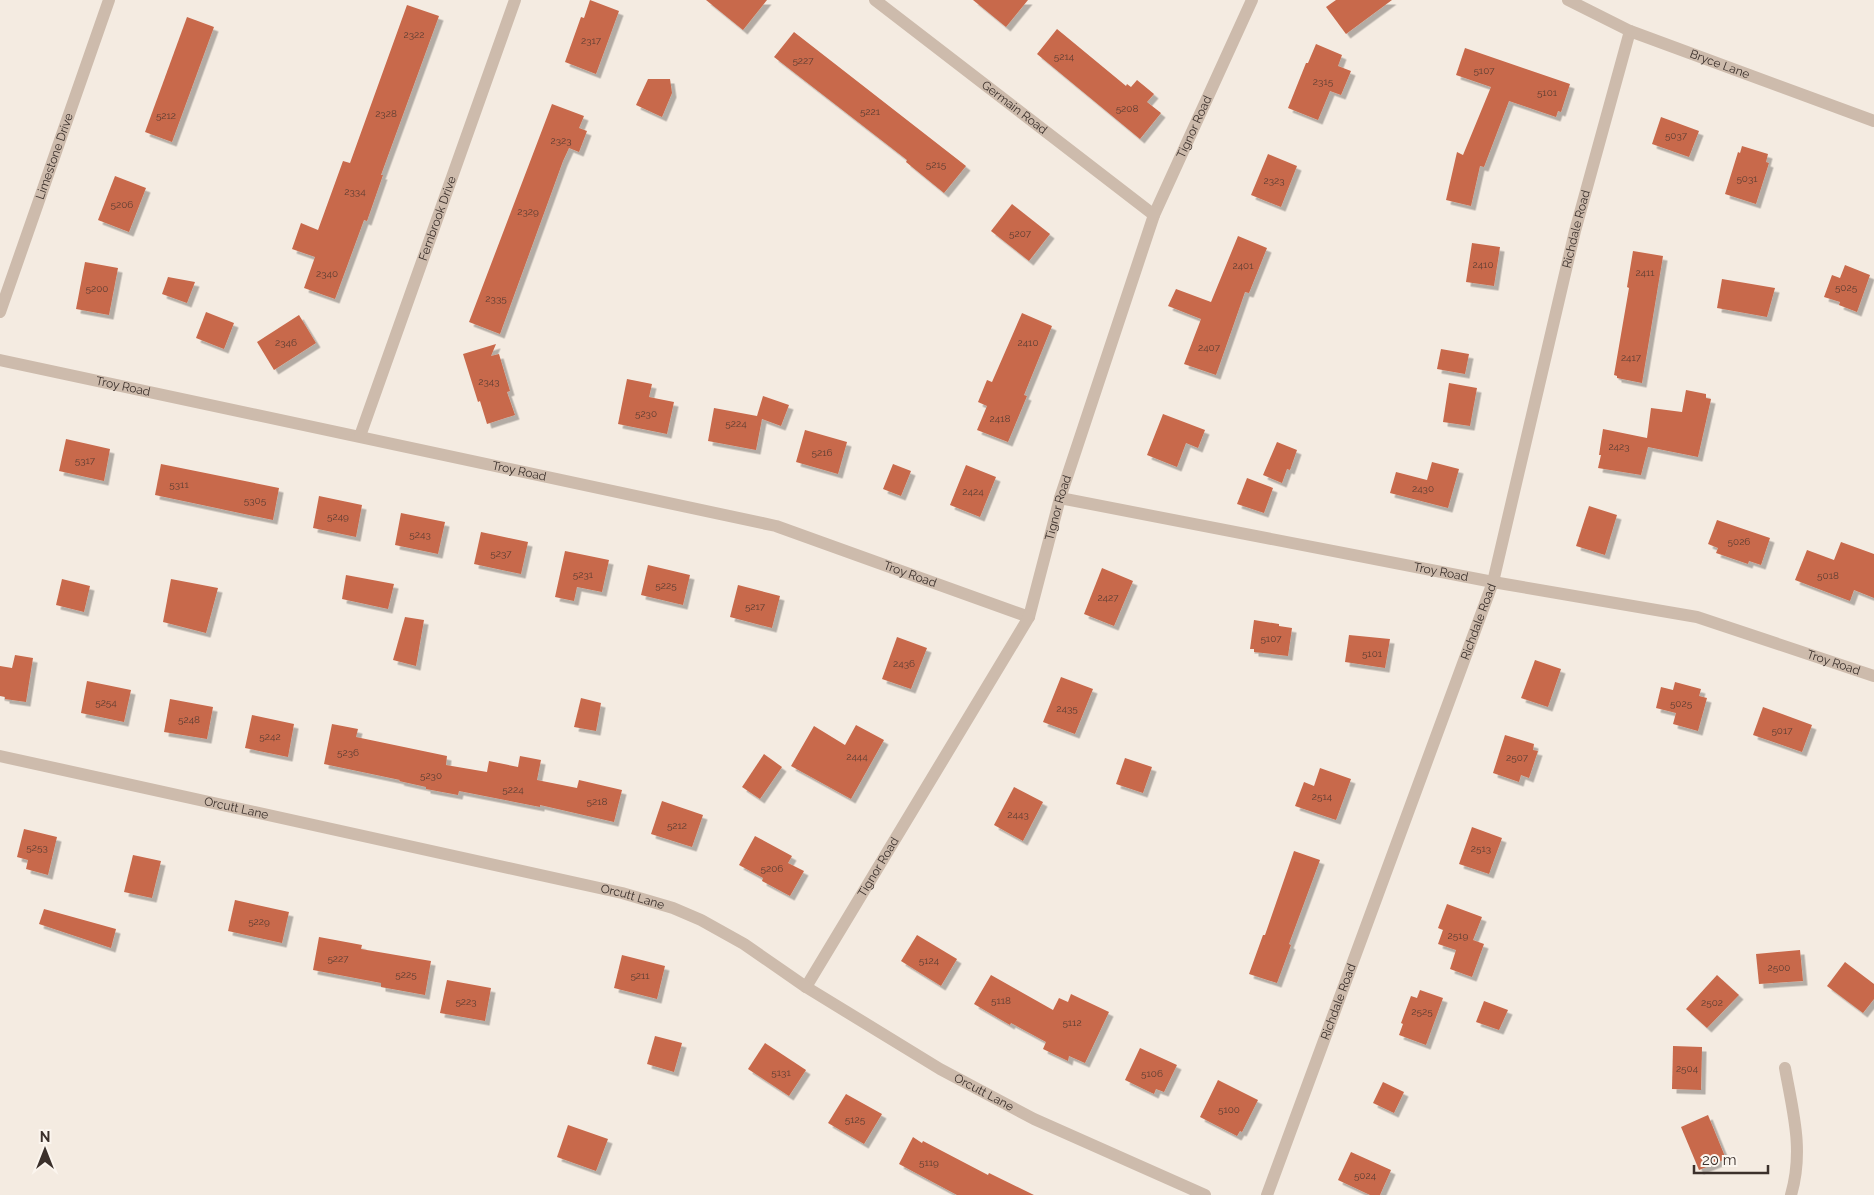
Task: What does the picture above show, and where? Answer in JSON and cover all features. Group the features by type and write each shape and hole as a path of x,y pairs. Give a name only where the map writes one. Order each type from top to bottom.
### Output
{"street":[{"name":"Limestone Drive","path":"0,312 109,0"},
{"name":"Fernbrook Drive","path":"360,436 515,0"},
{"name":"Germain Road","path":"875,0 1154,215"},
{"name":"Tignor Road","path":"806,987 1029,617 1060,498 1154,215 1252,0"},
{"name":"Bryce Lane","path":"1568,0 1630,31 1874,121"},
{"name":"Richdale Road","path":"1268,1195 1493,582 1575,231 1630,31"},
{"name":"Troy Road","path":"0,360 776,526 1029,617"},
{"name":"Troy Road","path":"1060,498 1493,582 1697,617 1874,676"},
{"name":"Orcutt Lane","path":"0,756 622,893 673,908 701,920 744,944 806,987 940,1069 1034,1119 1205,1195"},
{"path":"1785,1068 1798,1147 1795,1180 1791,1195"}],"building":[{"path":"590,0 619,11 596,74 565,62 581,17 584,18"},
{"path":"706,0 767,0 743,30"},
{"path":"973,0 1028,0 1006,27"},
{"path":"1336,0 1392,0 1346,34 1326,7"},
{"path":"407,5 439,16 381,175 383,175 367,221 364,220 335,299 304,288 315,257 292,249 301,223 318,230 343,161 350,163"},
{"path":"187,17 214,27 172,142 145,132"},
{"path":"1057,29 1126,86 1127,84 1131,87 1137,80 1154,94 1147,102 1161,113 1140,139 1037,54"},
{"path":"794,32 966,166 944,193 906,162 907,160 774,57"},
{"path":"1316,44 1342,55 1338,66 1351,71 1341,95 1330,91 1318,120 1288,108 1306,63 1308,63"},
{"path":"1465,48 1570,84 1561,112 1558,111 1556,117 1509,101 1484,167 1480,166 1471,206 1446,200 1457,152 1463,155 1491,87 1456,75"},
{"path":"648,79 670,79 672,93 662,117 636,105"},
{"path":"552,104 584,116 579,128 587,131 579,152 569,148 563,161 500,334 469,322"},
{"path":"1661,117 1699,131 1689,157 1652,144"},
{"path":"1742,146 1768,154 1766,162 1769,163 1756,204 1725,194 1738,152 1740,153"},
{"path":"1268,154 1297,166 1281,207 1251,195"},
{"path":"115,176 146,188 129,232 98,220"},
{"path":"1012,204 1050,234 1029,261 991,231"},
{"path":"1238,236 1267,248 1249,293 1245,292 1216,375 1184,364 1201,319 1168,306 1176,289 1211,302"},
{"path":"1472,243 1500,247 1494,286 1466,282"},
{"path":"1633,251 1663,256 1642,383 1617,378 1614,375 1629,288 1627,287"},
{"path":"85,262 118,268 109,315 76,309"},
{"path":"1845,265 1870,275 1857,312 1839,305 1840,302 1824,297 1832,275 1840,278"},
{"path":"168,277 195,282 187,303 162,294"},
{"path":"1722,279 1775,288 1767,317 1717,308"},
{"path":"206,312 234,323 224,349 196,338"},
{"path":"1022,313 1052,326 1024,395 1027,396 1008,442 977,430 987,406 978,402 987,380 992,382"},
{"path":"299,315 316,343 274,370 257,342"},
{"path":"496,344 491,356 499,354 510,391 507,392 515,415 487,424 463,354"},
{"path":"1441,349 1469,354 1465,374 1437,369"},
{"path":"627,379 652,384 649,397 674,402 667,434 618,424"},
{"path":"1449,383 1477,388 1470,426 1443,422"},
{"path":"1686,390 1706,394 1706,398 1711,399 1698,457 1648,447 1641,475 1598,468 1603,429 1647,438 1651,408 1682,412"},
{"path":"763,396 789,405 781,426 762,419 756,450 708,441 714,408 757,416"},
{"path":"1163,414 1205,430 1198,448 1186,443 1177,467 1147,455"},
{"path":"805,430 847,442 838,474 796,462"},
{"path":"66,439 110,449 104,481 59,471"},
{"path":"1277,442 1297,450 1290,470 1287,469 1282,483 1263,475"},
{"path":"1432,462 1459,469 1448,508 1390,493 1396,472 1427,480"},
{"path":"161,464 279,488 273,520 155,495"},
{"path":"893,464 911,471 901,496 883,489"},
{"path":"966,465 996,477 980,517 950,505"},
{"path":"1247,478 1273,488 1264,513 1237,504"},
{"path":"319,496 362,505 356,537 313,528"},
{"path":"1589,506 1617,515 1605,555 1576,546"},
{"path":"401,513 445,522 438,554 395,545"},
{"path":"1717,520 1770,538 1761,565 1749,561 1748,564 1716,553 1718,548 1708,544"},
{"path":"481,532 528,542 521,574 474,564"},
{"path":"1841,542 1874,554 1874,598 1854,590 1850,601 1795,580 1807,550 1834,560"},
{"path":"565,551 609,560 602,592 577,587 574,601 555,597"},
{"path":"648,565 690,575 683,605 641,595"},
{"path":"1102,568 1133,581 1114,626 1084,614"},
{"path":"346,575 394,584 388,609 342,599"},
{"path":"62,579 90,586 84,612 56,605"},
{"path":"171,579 218,588 206,633 163,622"},
{"path":"738,585 780,596 772,628 730,617"},
{"path":"405,617 424,620 416,666 393,660"},
{"path":"1254,620 1292,628 1288,656 1254,652 1254,649 1250,649"},
{"path":"1349,635 1390,639 1385,668 1345,662"},
{"path":"897,637 927,648 911,689 882,679"},
{"path":"15,655 33,658 26,702 5,699 5,697 0,696 0,666 12,668"},
{"path":"1535,660 1561,669 1548,707 1521,698"},
{"path":"1061,677 1093,689 1075,734 1043,722"},
{"path":"87,681 131,690 124,722 81,713"},
{"path":"1675,682 1701,689 1699,696 1707,698 1698,731 1673,724 1676,713 1656,708 1661,687 1673,690"},
{"path":"581,698 601,703 596,731 574,727"},
{"path":"170,699 213,707 207,739 164,732"},
{"path":"1763,707 1812,725 1802,752 1753,735"},
{"path":"252,715 294,724 288,757 245,748"},
{"path":"332,724 358,729 356,737 447,756 446,765 487,772 489,761 518,767 520,756 541,760 537,780 577,788 579,780 622,790 614,822 540,805 540,807 459,791 458,795 426,789 426,787 400,780 324,764"},
{"path":"856,725 884,740 851,799 791,766 814,726 845,745"},
{"path":"1505,735 1534,744 1533,750 1538,751 1529,778 1521,775 1519,782 1493,773"},
{"path":"764,754 782,767 760,799 742,787"},
{"path":"1125,758 1152,767 1143,793 1116,784"},
{"path":"1320,768 1351,779 1336,820 1295,806 1304,782 1314,786"},
{"path":"1014,787 1043,802 1023,841 994,825"},
{"path":"662,801 703,815 692,847 651,834"},
{"path":"1472,827 1502,838 1489,874 1459,864"},
{"path":"24,829 57,837 48,875 26,869 28,860 17,857"},
{"path":"755,836 792,856 788,863 804,871 790,896 762,881 763,878 739,865"},
{"path":"1294,851 1320,860 1289,944 1291,945 1277,983 1249,974 1263,935 1265,935"},
{"path":"133,855 161,861 152,898 124,892"},
{"path":"235,900 289,912 282,943 228,931"},
{"path":"1447,904 1482,917 1473,940 1484,944 1472,977 1450,969 1456,950 1438,944 1443,930 1438,928"},
{"path":"44,909 116,929 111,948 39,924"},
{"path":"917,935 957,959 941,986 901,961"},
{"path":"319,937 362,945 361,949 431,961 425,995 381,987 381,983 313,970"},
{"path":"1800,950 1803,981 1759,984 1756,954"},
{"path":"622,955 665,966 657,999 614,988"},
{"path":"1845,962 1874,984 1874,999 1863,1013 1827,986"},
{"path":"991,975 1053,1010 1059,998 1068,1002 1071,994 1109,1012 1085,1063 1069,1056 1068,1061 1043,1049 1046,1042 1011,1023 1010,1025 974,1004"},
{"path":"1717,975 1739,995 1707,1028 1686,1009"},
{"path":"447,980 491,988 485,1021 440,1013"},
{"path":"1420,990 1443,998 1426,1045 1399,1035 1403,1024 1401,1023 1411,996 1417,998"},
{"path":"1484,1001 1508,1010 1499,1030 1476,1022"},
{"path":"655,1036 682,1043 674,1072 647,1064"},
{"path":"765,1043 806,1070 789,1096 748,1069"},
{"path":"1673,1046 1702,1047 1701,1090 1672,1089"},
{"path":"1140,1048 1177,1065 1164,1092 1156,1089 1154,1094 1125,1080"},
{"path":"1218,1080 1258,1100 1242,1132 1240,1131 1237,1136 1200,1117"},
{"path":"1383,1082 1404,1092 1394,1113 1373,1103"},
{"path":"846,1094 882,1114 864,1144 828,1123"},
{"path":"1708,1115 1726,1159 1699,1170 1681,1127"},
{"path":"568,1125 608,1139 596,1171 557,1157"},
{"path":"913,1137 988,1175 989,1173 1034,1195 957,1195 899,1164"},
{"path":"1351,1152 1391,1170 1380,1195 1370,1195 1338,1180"}]}
